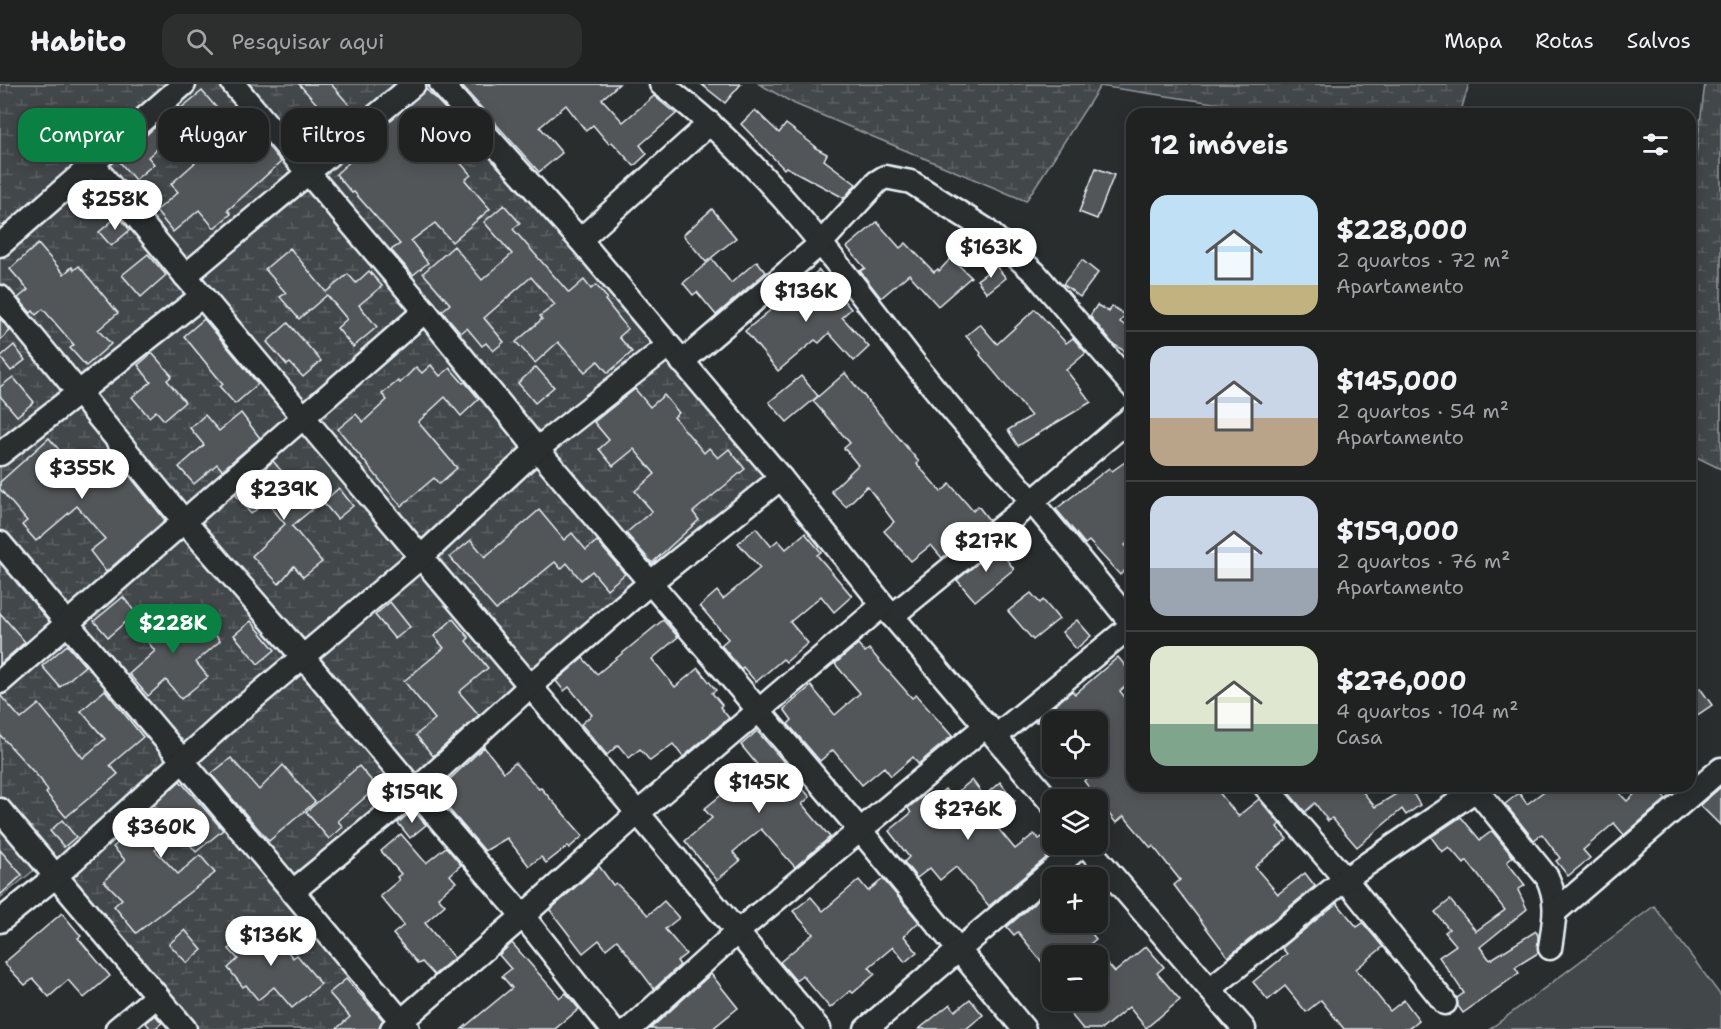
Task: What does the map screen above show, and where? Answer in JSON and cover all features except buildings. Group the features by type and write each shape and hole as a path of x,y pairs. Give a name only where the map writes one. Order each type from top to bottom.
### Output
{"street":[{"path":"0,245 184,84"},
{"path":"233,84 425,311 537,449 860,830 1024,1029"},
{"path":"185,276 414,84"},
{"path":"441,84 580,240 781,478 888,611 1042,792"},
{"path":"661,84 710,123 741,154 820,244 925,375 1126,617"},
{"path":"580,240 710,123"},
{"path":"92,163 201,296 819,1029"},
{"path":"0,921 56,876 181,760 421,557 537,449 675,354 820,244 877,182 885,177 911,182 985,229 1035,273 1126,379"},
{"path":"0,454 201,296"},
{"path":"0,297 184,521 523,916 612,1029"},
{"path":"0,682 425,311"},
{"path":"0,543 292,892 400,1026 638,813 758,711 1032,502 1126,422"},
{"path":"292,892 415,791 651,582 781,478"},
{"path":"630,1029 736,933 860,830 1126,629"},
{"path":"1696,784 1721,769"},
{"path":"1270,792 1345,879 1445,1003"},
{"path":"1210,989 1345,879 1468,792"},
{"path":"1477,792 1547,878 1554,893 1555,912 1550,948"},
{"path":"1555,912 1684,792"},
{"path":"0,810 185,1029"},
{"path":"866,1029 1071,855"},
{"path":"1094,855 1244,1029"},
{"path":"117,1029 157,996"}],"green space":[{"path":"0,84 425,84 446,108 399,108 399,162 493,162 493,160 774,475 297,894 393,1020 383,1029 196,1029 38,867 0,898"},
{"path":"759,84 1469,84 1462,108 1248,108 1100,86 1026,201 795,104"},
{"path":"1705,84 1721,84 1721,469 1696,457 1696,155"},
{"path":"1654,906 1721,996 1721,1029 1490,1029"}]}
